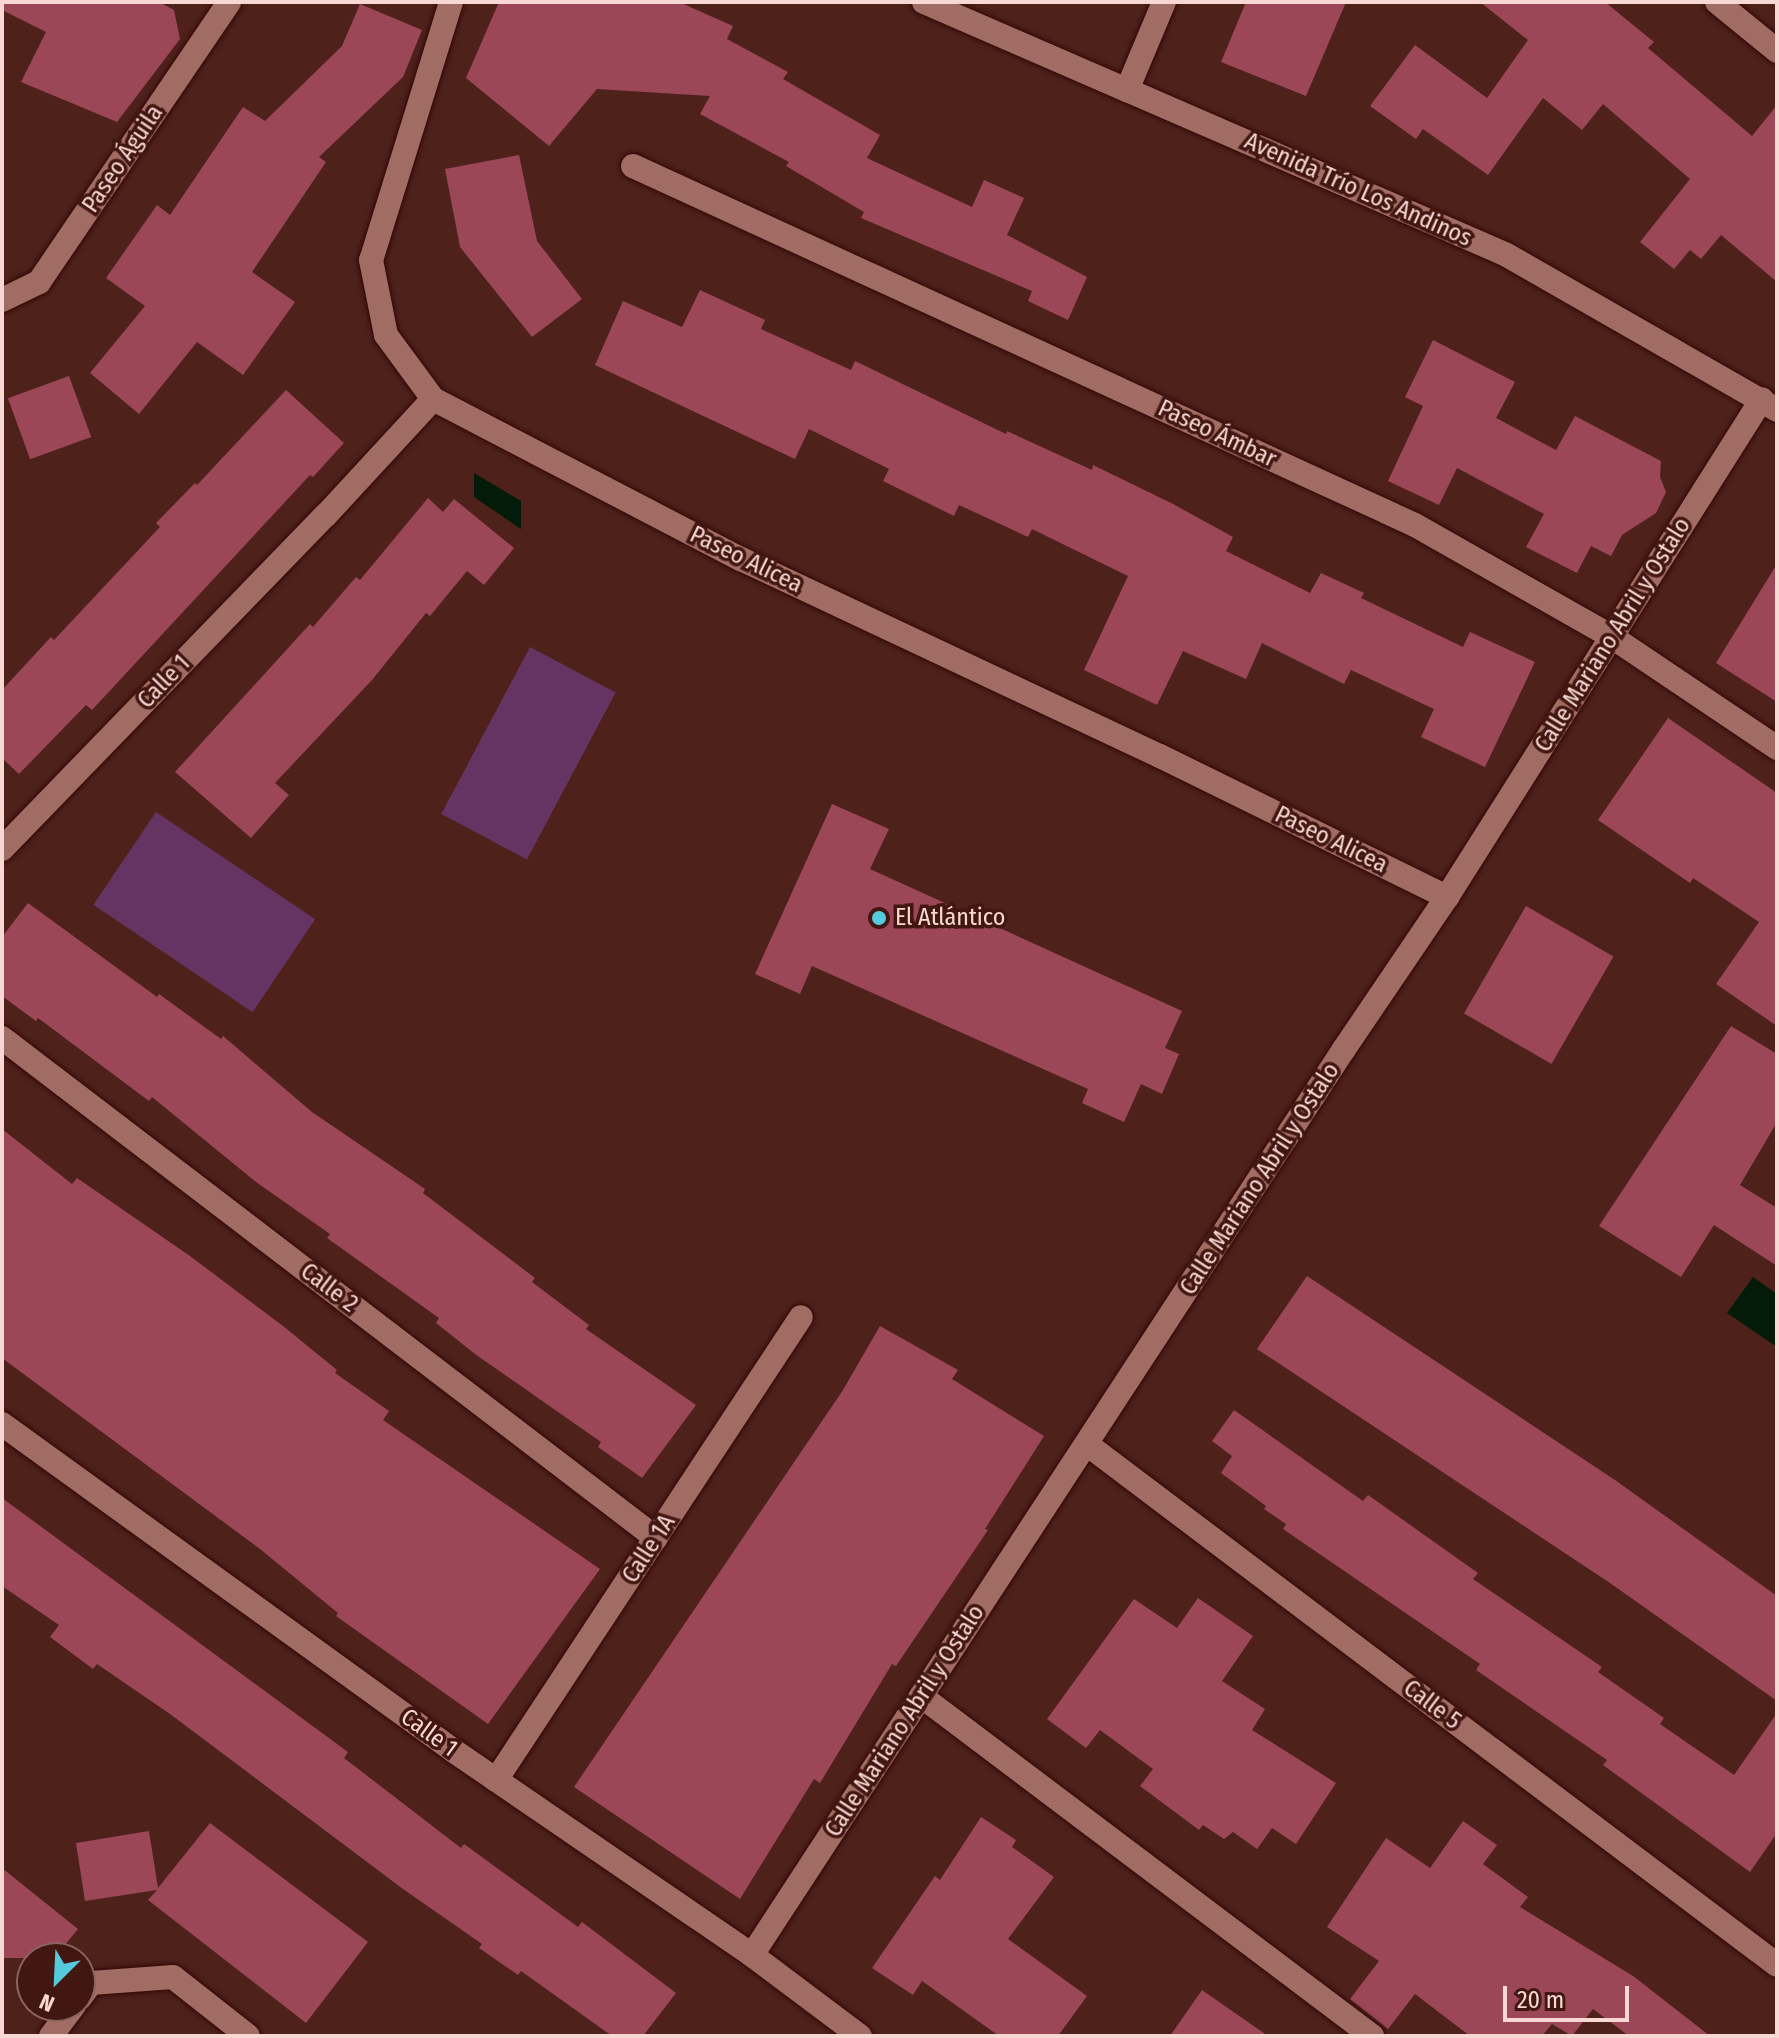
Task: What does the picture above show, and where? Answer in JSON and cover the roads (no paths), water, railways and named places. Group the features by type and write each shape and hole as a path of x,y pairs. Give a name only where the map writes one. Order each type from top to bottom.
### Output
{"street":[{"name":"Paseo Águila","path":"2,300 39,282 229,2"},
{"name":"Paseo Alicea","path":"451,2 371,260 386,335 433,399 741,559 1160,756 1447,897"},
{"name":"Avenida Trío Los Andinos","path":"924,2 1505,254 1770,404"},
{"path":"1127,90 1164,2"},
{"path":"1717,2 1777,51"},
{"name":"Paseo Ámbar","path":"633,166 1415,525 1612,637 1777,748"},
{"name":"Calle 1","path":"2,849 326,515 433,399"},
{"name":"Calle Mariano Abril y Ostalo","path":"752,1955 1344,1049 1447,897 1612,637 1770,404"},
{"name":"Calle 2","path":"2,1038 656,1538"},
{"name":"Calle 1A","path":"496,1780 801,1317"},
{"name":"Calle 1","path":"2,1424 496,1780 752,1955 860,2036"},
{"name":"Calle 5","path":"1088,1445 1777,1965"},
{"path":"921,1696 1372,2036"},
{"path":"96,1983 173,1977 248,2036"}],"place":[{"name":"El Atlántico","path":"879,918"}]}
